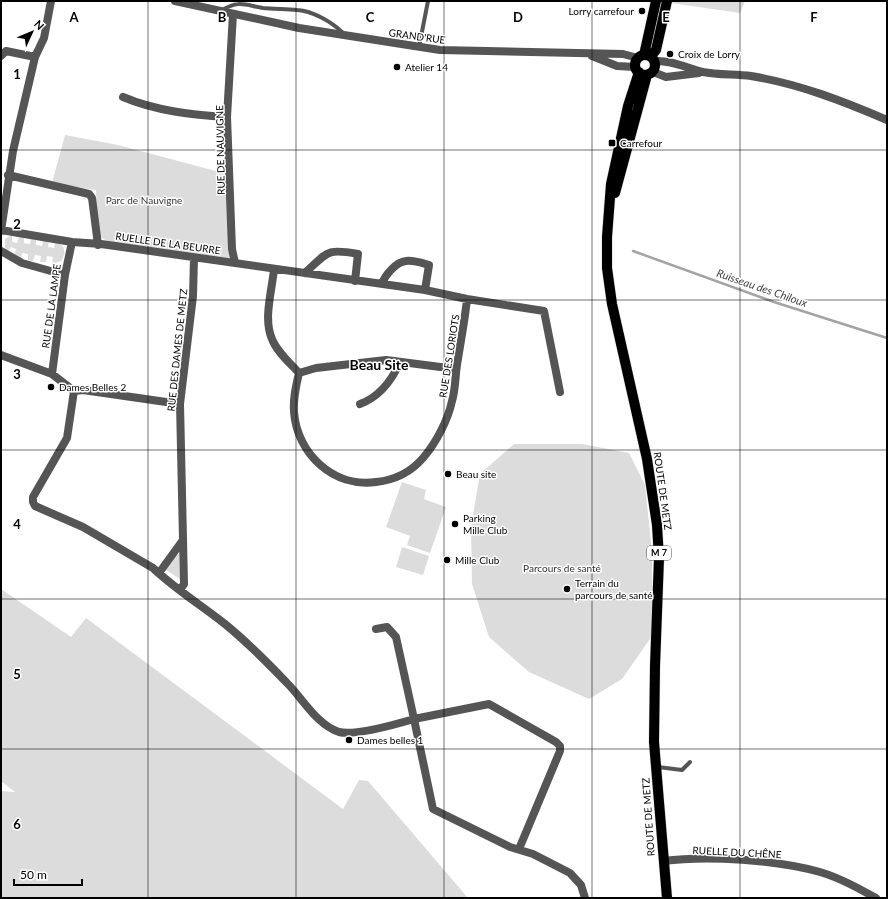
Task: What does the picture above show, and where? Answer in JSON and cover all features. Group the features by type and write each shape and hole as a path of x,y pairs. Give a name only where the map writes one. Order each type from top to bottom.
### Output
{"main road":[{"name":"ROUTE DE METZ","path":"656,1 645,64 609,212 607,268 612,304 647,459 657,525 659,558 654,742 667,898"},
{"name":"ROUTE DE METZ","path":"645,64 656,50 667,1"}],"street":[{"path":"1,231 4,186 8,175 35,57 44,38 51,1"},
{"name":"GRAND'RUE","path":"174,1 233,14 345,35 440,50 623,54 645,64"},
{"name":"RUE DE NAUVIGNE","path":"233,14 227,117 232,249 235,263"},
{"path":"1,56 6,51 11,51 35,57"},
{"name":"GRAND'RUE","path":"588,54 617,66 645,64"},
{"path":"645,64 667,62 704,72 750,76 800,86 844,101 887,120"},
{"path":"645,64 666,77 704,72"},
{"path":"123,97 147,105 200,116 227,117"},
{"path":"8,175 89,194 92,198 98,245"},
{"name":"RUELLE DE LA BEURRE","path":"1,231 72,242 235,263"},
{"name":"RUE DE LA LAMPE","path":"52,374 65,275 72,242"},
{"path":"306,273 326,254 336,250 358,254 355,281"},
{"path":"1,252 22,263 65,275"},
{"name":"RUE DES DAMES DE METZ","path":"180,590 184,584 180,404 193,296 194,258"},
{"path":"382,284 388,274 397,265 406,261 429,264 425,290"},
{"path":"235,263 425,290 467,299 544,311 560,392"},
{"path":"274,269 268,320 269,330 276,347 299,373 316,368 386,360 456,369"},
{"name":"RUE DES LORIOTS","path":"299,373 294,393 294,413 303,442 310,454 320,466 340,478 359,483 372,483 398,477 407,472 424,457 443,425 452,402 467,299"},
{"path":"1,355 52,374 74,391 83,390 180,404"},
{"path":"360,404 370,400 393,377 400,362"},
{"path":"74,391 67,438 33,497 33,502 41,510 83,528 129,552 159,573 225,624 293,689 322,723 331,728 341,732 352,733 489,704 556,742 560,746 560,751 519,849"},
{"path":"159,573 183,540"},
{"path":"376,629 387,627 396,637 434,809 510,847 519,849 570,873 582,885 585,898"},
{"name":"RUELLE DU CHÊNE","path":"663,861 700,859 760,862 794,866 821,873 843,881 876,898"}],"lane":[{"path":"419,47 428,1"},
{"path":"221,11 229,4 236,2 248,2 263,8 297,10 322,18 336,26 345,35"},
{"path":"656,767 682,770 690,762"}],"green space":[{"path":"657,1 745,1 740,13"},
{"name":"Parc de Nauvigne","path":"65,135 118,145 227,174 231,256 227,259 116,244 102,238 97,231 96,190 52,183"},
{"path":"12,235 12,242 17,243 19,236 24,237 24,243 30,244 31,238 36,239 36,245 42,246 43,240 49,241 48,247 54,248 55,242 58,243 64,249 63,258 61,261 52,264 53,257 47,256 46,262 40,262 41,256 35,255 33,261 28,260 28,254 22,253 21,259 14,255 16,249 11,247 8,252 5,248 5,239"},
{"name":"Parcours de santé","path":"514,444 582,444 629,453 645,485 652,552 652,636 622,679 589,699 529,672 489,637 472,584 471,527 480,474"},
{"path":"402,482 426,490 424,499 446,507 430,553 407,545 410,536 386,527"},
{"path":"402,547 429,556 423,575 396,567"},
{"path":"179,554 180,579 166,570"},
{"path":"1,589 71,637 86,618 343,809 359,780 368,781 468,898 1,898 1,791 15,792 1,781"}],"waterway":[{"name":"Ruisseau des Chiloux","path":"633,251 774,302 887,338"}],"place":[{"name":"Lorry carrefour","path":"642,11"},
{"name":"Croix de Lorry","path":"670,54"},
{"name":"Atelier 14","path":"397,67"},
{"name":"Carrefour","path":"612,143"},
{"name":"Dames Belles 2","path":"51,387"},
{"name":"Beau site","path":"448,474"},
{"name":"Parking Mille Club","path":"455,524"},
{"name":"Mille Club","path":"447,560"},
{"name":"Terrain du parcours de santé","path":"567,589"},
{"name":"Dames belles 1","path":"349,740"}],"district":[{"name":"Beau Site","path":"379,365"}]}
